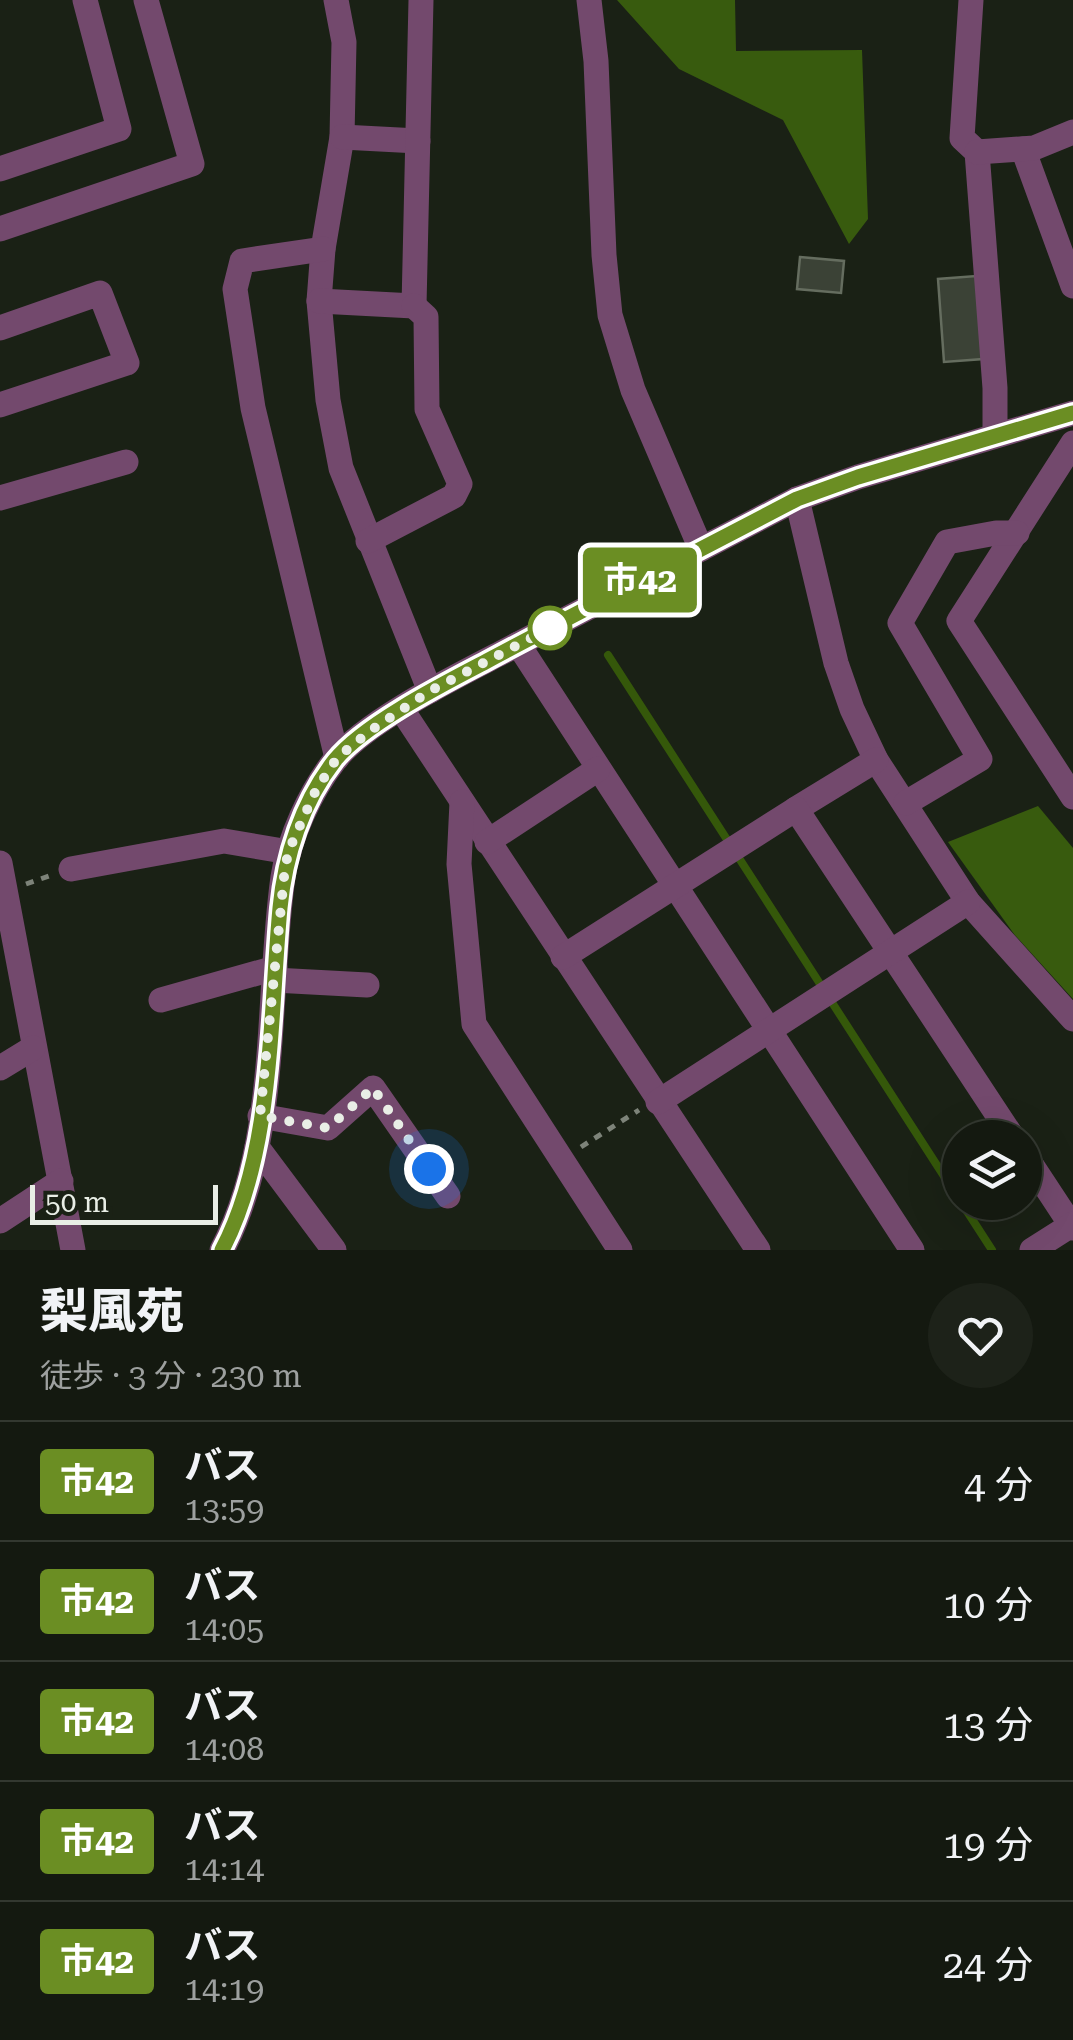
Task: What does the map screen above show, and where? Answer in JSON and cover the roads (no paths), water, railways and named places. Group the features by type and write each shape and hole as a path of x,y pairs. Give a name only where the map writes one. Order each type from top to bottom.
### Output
{"street":[{"path":"0,169 118,129 85,0"},
{"path":"0,229 192,164 146,0"},
{"path":"336,0 344,42 342,137 322,249 319,301 328,400 338,451 368,540 430,691"},
{"path":"414,306 420,0"},
{"path":"590,0 610,314 633,390 701,549"},
{"path":"971,0 962,138 978,152 995,436"},
{"path":"978,152 1034,148 1073,132"},
{"path":"342,137 418,141"},
{"path":"1023,149 1073,286"},
{"path":"322,249 242,261 235,289 252,408 337,758"},
{"path":"0,328 100,293 128,363 0,405"},
{"path":"319,301 414,306 426,318 427,409 460,484 454,496 368,540"},
{"path":"222,1250 245,1196 257,1147 288,852 316,790 337,758 430,691 797,499 1073,413"},
{"path":"1073,443 959,620 1073,797"},
{"path":"0,498 126,462"},
{"path":"797,499 836,663 876,760 968,902 1073,1019"},
{"path":"906,803 980,759 900,623 947,542 1017,533"},
{"path":"518,644 912,1250"},
{"path":"402,710 758,1250"},
{"path":"564,957 876,760"},
{"path":"487,842 598,770"},
{"path":"462,802 459,864 474,1024 620,1250"},
{"path":"796,808 1001,1120"},
{"path":"71,869 224,841 288,852"},
{"path":"0,863 73,1250"},
{"path":"658,1102 968,902"},
{"path":"161,1000 274,974 368,986"},
{"path":"0,1068 32,1048"},
{"path":"260,1116 328,1128 373,1088 448,1196"},
{"path":"257,1147 334,1250"},
{"path":"0,1221 61,1181"},
{"path":"1032,1250 1072,1226 1042,1181"}],"waterway":[{"path":"608,655 942,1173"},
{"path":"973,1220 992,1250"}]}
